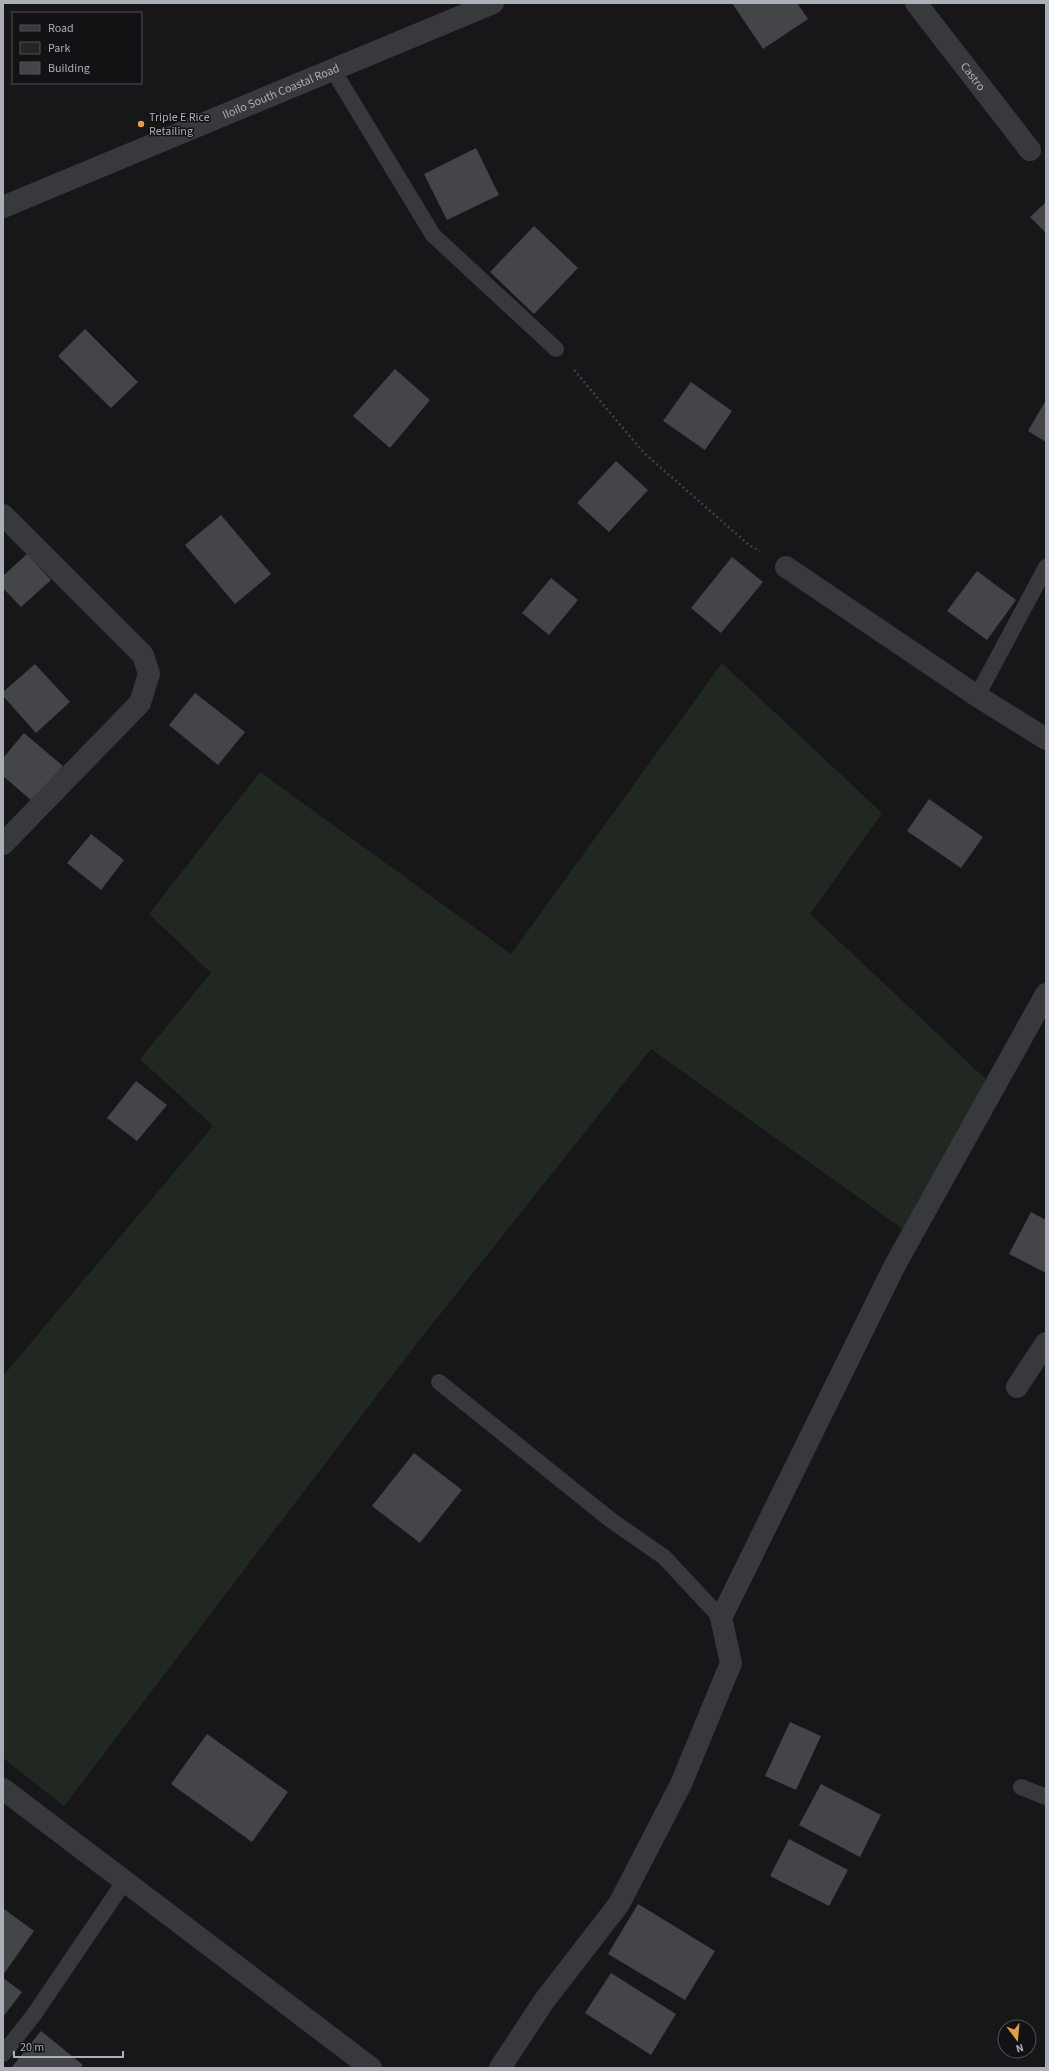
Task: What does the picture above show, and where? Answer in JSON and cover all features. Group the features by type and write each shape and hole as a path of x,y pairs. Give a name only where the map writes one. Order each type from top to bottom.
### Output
{"street":[{"name":"Iloilo South Coastal Road","path":"3,207 493,3"},
{"name":"Castro","path":"916,3 1030,150"},
{"path":"3,515 143,655 149,674 140,703 3,844"},
{"path":"786,567 977,696 1046,739"},
{"path":"500,2068 544,2001 618,1904 681,1784 731,1663 721,1618 895,1265 1046,994"},
{"path":"1017,1387 1046,1343"},
{"path":"3,1789 371,2068"}],"lane":[{"path":"333,70 433,235 556,349"},
{"path":"977,696 1046,567"},
{"path":"439,1382 612,1520 664,1557 721,1618"},
{"path":"1021,1787 1046,1797"},
{"path":"3,2054 33,2016 124,1882"}],"path":[{"path":"556,349 644,453 749,545 786,567"}],"green space":[{"path":"722,663 882,813 810,914 992,1085 904,1230 651,1049 414,1347 64,1806 3,1758 3,1376 213,1126 140,1059 211,973 149,914 260,772 511,954"}],"building":[{"path":"732,3 797,3 808,19 763,49"},
{"path":"476,148 499,195 447,220 424,174"},
{"path":"1046,202 1046,233 1030,217"},
{"path":"534,226 578,268 534,314 490,272"},
{"path":"85,329 138,382 111,408 58,356"},
{"path":"395,369 430,400 390,448 353,416"},
{"path":"691,382 732,411 705,450 663,421"},
{"path":"1046,400 1046,442 1028,431"},
{"path":"616,461 648,490 609,532 577,503"},
{"path":"221,515 271,574 235,604 185,545"},
{"path":"27,554 51,580 21,607 3,588 3,576"},
{"path":"732,557 763,582 721,633 691,608"},
{"path":"977,571 1016,600 987,640 947,611"},
{"path":"551,578 578,600 549,635 522,613"},
{"path":"35,664 70,702 36,733 3,696 3,692"},
{"path":"195,693 245,732 218,765 169,725"},
{"path":"24,733 63,766 32,801 3,776 3,758"},
{"path":"929,799 983,837 961,868 907,831"},
{"path":"91,834 124,860 101,890 67,863"},
{"path":"136,1081 167,1105 137,1141 107,1118"},
{"path":"1031,1212 1046,1220 1046,1273 1009,1254"},
{"path":"414,1453 462,1490 420,1543 372,1506"},
{"path":"790,1722 821,1736 796,1790 765,1776"},
{"path":"207,1734 288,1792 252,1842 171,1784"},
{"path":"821,1784 881,1815 860,1857 799,1825"},
{"path":"789,1839 848,1870 829,1906 770,1876"},
{"path":"638,1904 715,1951 685,2000 608,1954"},
{"path":"4,1909 34,1931 3,1975 3,1911"},
{"path":"611,1973 676,2014 651,2055 585,2013"},
{"path":"3,1978 22,1992 3,2017"},
{"path":"41,2031 83,2065 80,2068 11,2068"}],"place":[{"name":"Triple E Rice Retailing","path":"141,124"}]}
